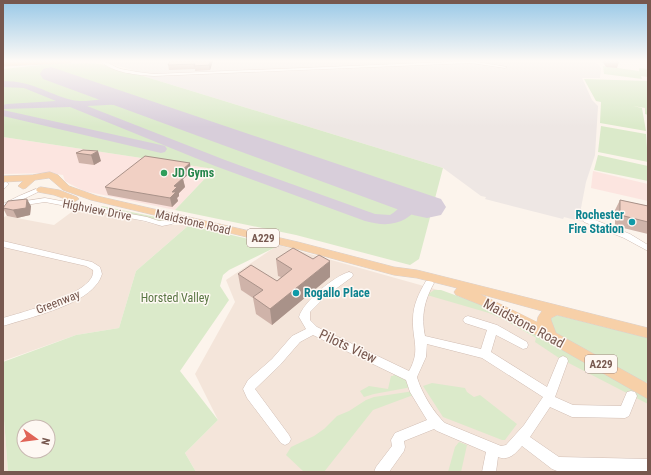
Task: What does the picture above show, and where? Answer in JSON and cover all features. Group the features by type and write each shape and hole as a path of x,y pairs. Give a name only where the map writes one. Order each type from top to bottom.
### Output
{"main road":[{"name":"A229","path":"4,184 48,175 54,176 56,179"},
{"path":"23,187 32,178"},
{"path":"39,190 53,185 56,179"},
{"name":"Maidstone Road","path":"56,179 63,186 79,194 132,208 394,270 417,274 647,334"},
{"name":"A229","path":"4,184 23,187 29,191 39,190"},
{"name":"Maidstone Road","path":"39,190 56,192 81,201 132,208"},
{"name":"Maidstone Road","path":"394,270 407,277 486,302 648,392"},
{"path":"553,338 544,325 544,320 545,316 556,310"}],"street":[{"path":"7,205 23,187"},
{"path":"7,205 39,190"},
{"name":"Highview Drive","path":"7,205 44,199 148,219 158,224 169,223 177,218"},
{"path":"587,220 627,236 648,248"},
{"name":"Greenway","path":"3,244 87,263 95,267 98,272 94,284 80,294 3,322"},
{"name":"Pilots View","path":"349,275 313,301 307,308 304,316 307,324 313,330 411,377"},
{"path":"429,283 422,295 418,311 422,339 422,354 411,377 414,388 435,422 441,427 502,452 507,452 521,438 549,398 563,361"},
{"path":"468,320 493,328 523,345"},
{"path":"485,354 493,328"},
{"path":"285,439 251,394 250,389 252,384 276,362 296,339 313,330"},
{"path":"422,339 485,354 549,398 572,411 626,412 631,396"},
{"path":"381,472 398,449 400,445 397,440 399,437 435,422"},
{"path":"521,438 557,464 648,466"},
{"path":"489,472 493,448"}],"shaded area":[{"path":"166,83 584,83 592,100 598,106 595,155 586,182 581,208 583,222 564,217 563,219 485,199 486,197 481,196 443,168"},
{"path":"3,137 214,169 175,210 84,191 65,181 63,175 49,173 3,174"},
{"path":"593,171 648,184 648,201 591,188"},
{"path":"77,208 116,215 157,225 189,225 136,271 119,328 76,335 3,361 3,218 6,216 54,225"},
{"path":"278,245 438,290 522,320 522,330 648,403 648,472 196,472 185,453 218,420 195,374 235,302 226,280"},
{"path":"3,406 8,472 3,472"}],"green space":[{"path":"3,83 166,83 443,168 419,259 410,265 296,235 175,210 214,169 3,137"},
{"path":"586,83 648,83 648,115 645,114 645,108 633,106 642,108 646,131 600,123 601,102 596,101"},
{"path":"601,126 646,134 648,162 598,152"},
{"path":"598,155 648,166 648,181 594,170"},
{"path":"102,206 170,220 163,223 100,208"},
{"name":"Horsted Valley","path":"189,225 278,246 229,270 223,275 220,286 229,300 180,371 218,420 185,453 196,472 8,472 3,406 3,362 76,335 119,328 136,271"},
{"path":"434,290 441,290 485,306 648,396 648,404 559,358 535,342 536,338 505,320 489,313 427,295"},
{"path":"556,315 648,338 648,383 643,382 551,330 548,320"},
{"path":"397,372 407,380 412,387 364,397 360,391 369,386 388,389 391,376"},
{"path":"432,383 465,388 467,392 474,397 480,395 517,424 505,440 502,440 443,417 423,386"},
{"path":"414,391 416,394 373,410 324,472 304,472 286,455 291,447 314,436 324,429 337,416 349,411 366,400 374,397"},
{"path":"459,442 467,445 461,472 448,472 455,447"}],"building":[{"path":"83,150 98,151 91,155 76,153"},
{"path":"145,156 190,163 174,177 183,178 174,186 177,187 172,192 176,192 170,198 105,187"},
{"path":"27,199 26,208 13,210 3,208 8,201"},
{"path":"620,200 648,206 648,222 620,215"},
{"path":"293,248 313,259 319,255 330,261 270,309 253,297 263,290 238,274 251,265 277,281 292,269 276,259"}],"taxiway":[{"path":"3,84 27,86 72,104"},
{"path":"72,104 127,101"},
{"path":"7,107 72,104"},
{"path":"72,104 220,163 371,218 391,220 400,216 415,202"},
{"path":"3,113 161,149"}],"runway":[{"path":"77,83 427,207"}],"place":[{"name":"JD Gyms","path":"164,173"},
{"name":"Rochester Fire Station","path":"632,222"},
{"name":"Rogallo Place","path":"296,293"}]}
